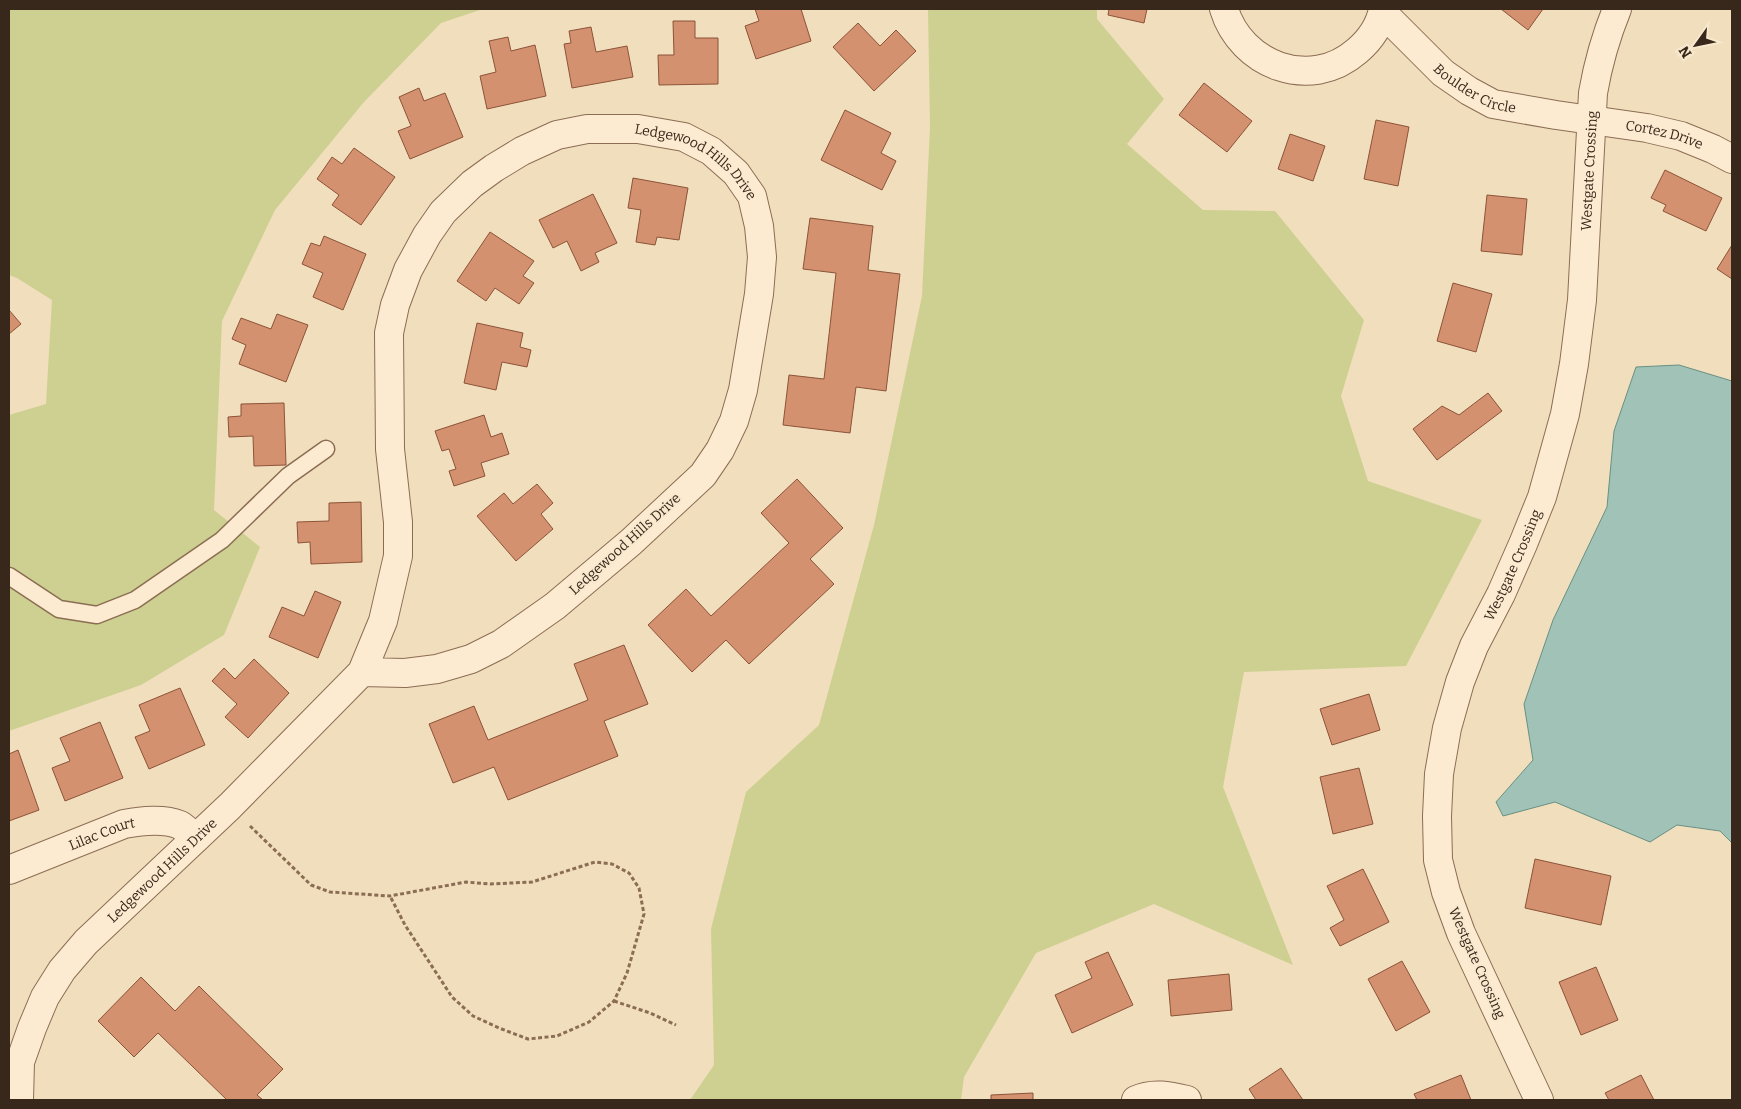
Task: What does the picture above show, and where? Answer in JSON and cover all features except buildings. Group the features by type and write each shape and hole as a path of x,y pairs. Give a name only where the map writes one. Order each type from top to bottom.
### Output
{"street":[{"name":"Boulder Circle","path":"1224,9 1236,34 1254,54 1277,66 1304,70 1330,67 1354,54 1373,34 1383,11 1443,73 1469,91 1493,104 1591,120"},
{"name":"Westgate Crossing","path":"1539,1100 1461,933 1446,892 1438,860 1437,808 1439,774 1447,728 1460,682 1474,646 1501,594 1542,497 1565,414 1574,364 1582,300 1593,93 1607,32 1617,9"},
{"name":"Cortez Drive","path":"1591,120 1647,128 1681,136 1732,159"},
{"name":"Ledgewood Hills Drive","path":"19,1100 20,1062 45,997 62,970 86,942 230,806 362,672 383,621 398,556 398,522 390,449 389,333 408,270 427,235 443,212 472,184 522,151 556,135 587,129 638,129 684,137 711,151 736,172 752,196 759,226 762,257 760,294 743,390 734,421 720,450 703,475 631,542 555,606 501,644 471,659 437,669 405,673 362,672"},
{"name":"Lilac Court","path":"9,870 124,824 142,821 164,822 180,826 196,838"},
{"path":"1136,1100 1142,1097 1165,1095 1187,1100"}],"lane":[{"path":"9,576 59,609 97,615 136,600 222,540 288,476 326,449"}],"path":[{"path":"230,806 311,885 330,892 390,896 466,882 490,884 532,882 595,862 612,864 629,873 640,888 644,914 626,973 614,1001 589,1022 557,1036 528,1039 473,1016 452,998 405,925 390,896"},
{"path":"614,1001 650,1013 676,1025"}],"green space":[{"path":"9,9 483,9 441,23 364,102 275,210 222,321 214,510 260,547 224,635 141,685 9,731 9,415 46,404 52,300 9,275"},
{"path":"928,9 1097,9 1097,19 1164,99 1127,144 1203,210 1275,211 1364,320 1341,396 1368,481 1482,520 1406,666 1244,672 1223,787 1293,965 1154,904 1036,953 964,1077 961,1100 690,1100 714,1065 711,929 746,792 819,725 874,525 922,296 930,127"}],"water":[{"path":"1679,365 1732,381 1732,843 1720,831 1677,825 1650,842 1555,802 1503,816 1496,802 1533,760 1524,704 1553,620 1607,507 1614,431 1636,367"}]}
